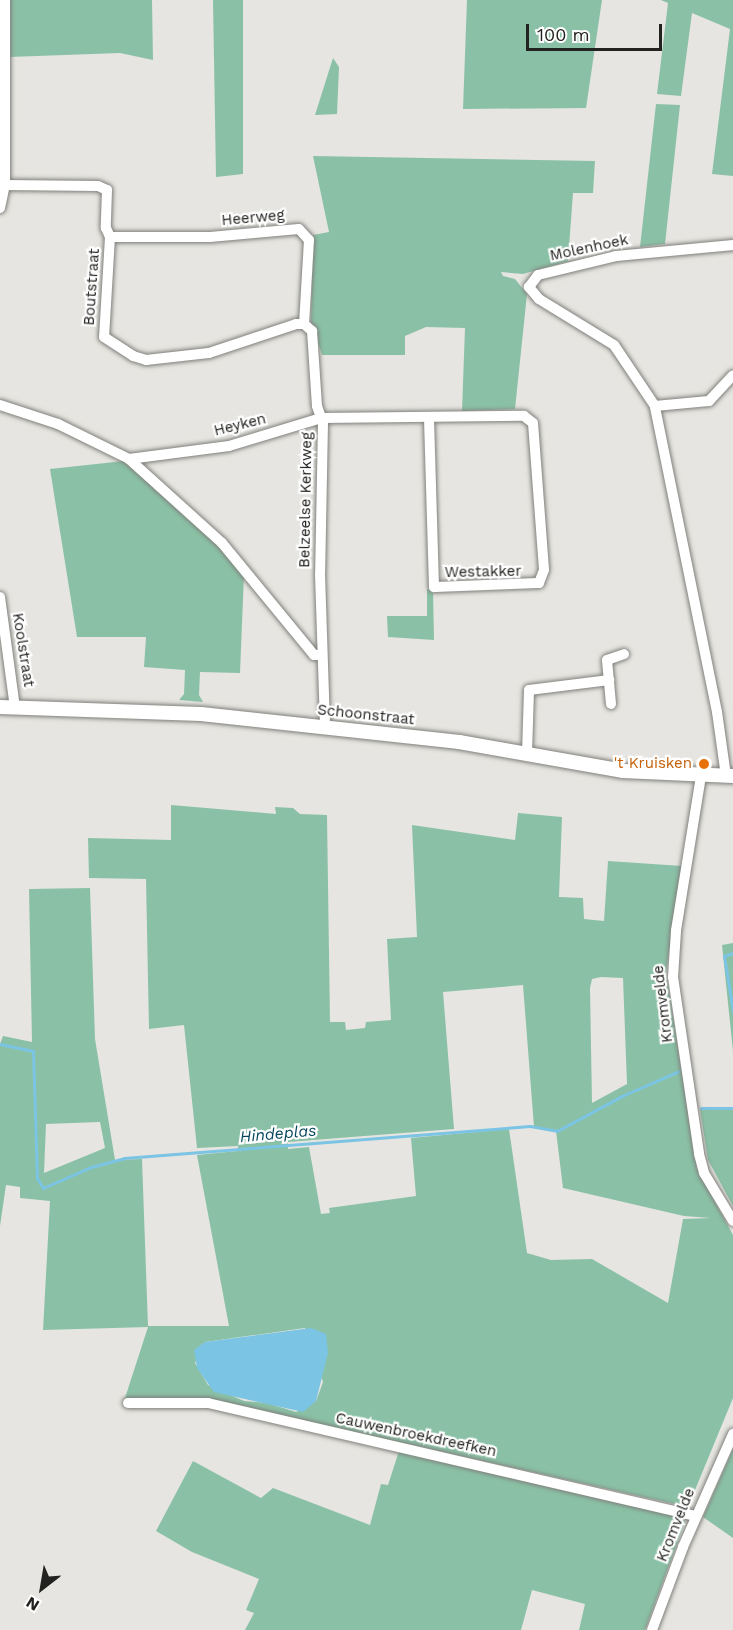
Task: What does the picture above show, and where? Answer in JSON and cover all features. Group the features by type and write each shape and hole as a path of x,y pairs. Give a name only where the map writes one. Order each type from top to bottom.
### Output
{"street":[{"path":"0,208 3,181 5,0"},
{"name":"Boutstraat","path":"3,181 104,188 108,197 106,228 110,237 103,331 111,345 146,360 209,353 304,324"},
{"name":"Heerweg","path":"110,237 177,238 303,231 309,240 304,324"},
{"name":"Molenhoek","path":"729,776 655,406 614,345 529,292 530,282 544,273 616,256 733,246"},
{"path":"304,324 314,338 317,406 321,418"},
{"path":"655,406 709,401 733,375"},
{"path":"0,405 58,424 129,459 222,543 314,655 322,655"},
{"name":"Belzeelse Kerkweg","path":"325,726 322,655 321,418 429,419 524,416 533,423"},
{"name":"Heyken","path":"129,459 229,446 321,418"},
{"name":"Westakker","path":"429,419 433,585 436,588 529,585 542,580 533,423"},
{"name":"Koolstraat","path":"0,597 15,708"},
{"path":"611,704 609,657 624,654"},
{"path":"526,754 529,690 609,680"},
{"name":"Schoonstraat","path":"0,707 176,712 325,726 526,754 623,771 729,776"},
{"name":"Kromvelde","path":"701,776 674,944 674,976 699,1154 704,1173 733,1221"},
{"name":"Cauwenbroekdreefken","path":"128,1402 208,1403 696,1516"},
{"name":"Kromvelde","path":"652,1630 696,1516 733,1434"}],"green space":[{"path":"10,0 152,0 153,60 120,53 9,57"},
{"path":"213,0 243,0 243,174 216,177"},
{"path":"467,0 602,0 586,108 463,109"},
{"path":"661,0 733,0 733,176 712,174 730,29 692,13 681,96 657,94 668,3"},
{"path":"333,58 339,67 337,114 315,115"},
{"path":"656,104 680,105 665,244 640,247"},
{"path":"313,156 595,161 593,193 573,193 568,261 523,274 501,272 503,276 515,279 527,294 515,409 462,411 465,328 426,327 405,336 405,355 322,355 311,321 313,235 329,232"},
{"path":"124,461 180,505 244,574 240,673 200,672 199,695 203,702 179,700 184,694 185,670 144,667 146,637 77,637 50,469"},
{"path":"427,589 433,590 434,640 388,637 387,616 427,616"},
{"path":"171,805 276,814 275,807 293,808 300,814 327,815 330,1022 345,1022 346,1030 365,1028 366,1022 391,1020 387,939 417,937 412,825 515,840 518,813 562,817 559,897 583,898 584,919 604,921 608,861 682,866 666,972 697,1169 733,1235 733,1398 688,1507 204,1398 125,1398 148,1327 43,1330 50,1201 20,1198 20,1187 6,1185 0,1226 0,1044 3,1036 32,1042 29,889 90,888 95,1039 115,1160 142,1159 148,1326 229,1326 197,1155 238,1151 238,1146 197,1148 184,1025 149,1029 146,879 89,878 88,838 171,840","holes":["623,978 627,1084 592,1103 590,988 592,979","523,985 534,1127 556,1131 563,1188 684,1216 711,1218 683,1219 668,1303 592,1259 551,1260 527,1253 509,1129 411,1138 416,1196 329,1208 330,1213 321,1214 309,1147 288,1149 288,1142 454,1129 443,992","100,1122 105,1148 44,1173 46,1124","305,1328 323,1382 316,1401 296,1412 267,1403 244,1401 208,1385 195,1363 205,1342"]},
{"path":"733,943 733,1051 722,945"},
{"path":"700,1109 733,1110 733,1206 708,1160"},
{"path":"733,1449 733,1538 703,1517"},
{"path":"399,1451 683,1516 685,1522 645,1630 579,1630 585,1604 532,1590 521,1630 245,1630 254,1613 246,1610 259,1579 192,1552 156,1531 193,1461 261,1498 273,1488 370,1525 381,1484 388,1485"}],"water":[{"path":"311,1328 326,1334 328,1353 316,1401 303,1412 214,1392 197,1368 194,1350 205,1342"}],"waterway":[{"name":"Hindeplas","path":"733,953 724,956 733,1011"},
{"name":"Hindeplas","path":"0,1044 33,1051 37,1178 43,1188 91,1167 124,1158 530,1126 557,1131 622,1096 679,1071"},
{"name":"Hindeplas","path":"701,1108 733,1108"}],"place":[{"name":"'t Kruisken","path":"704,764"}]}
